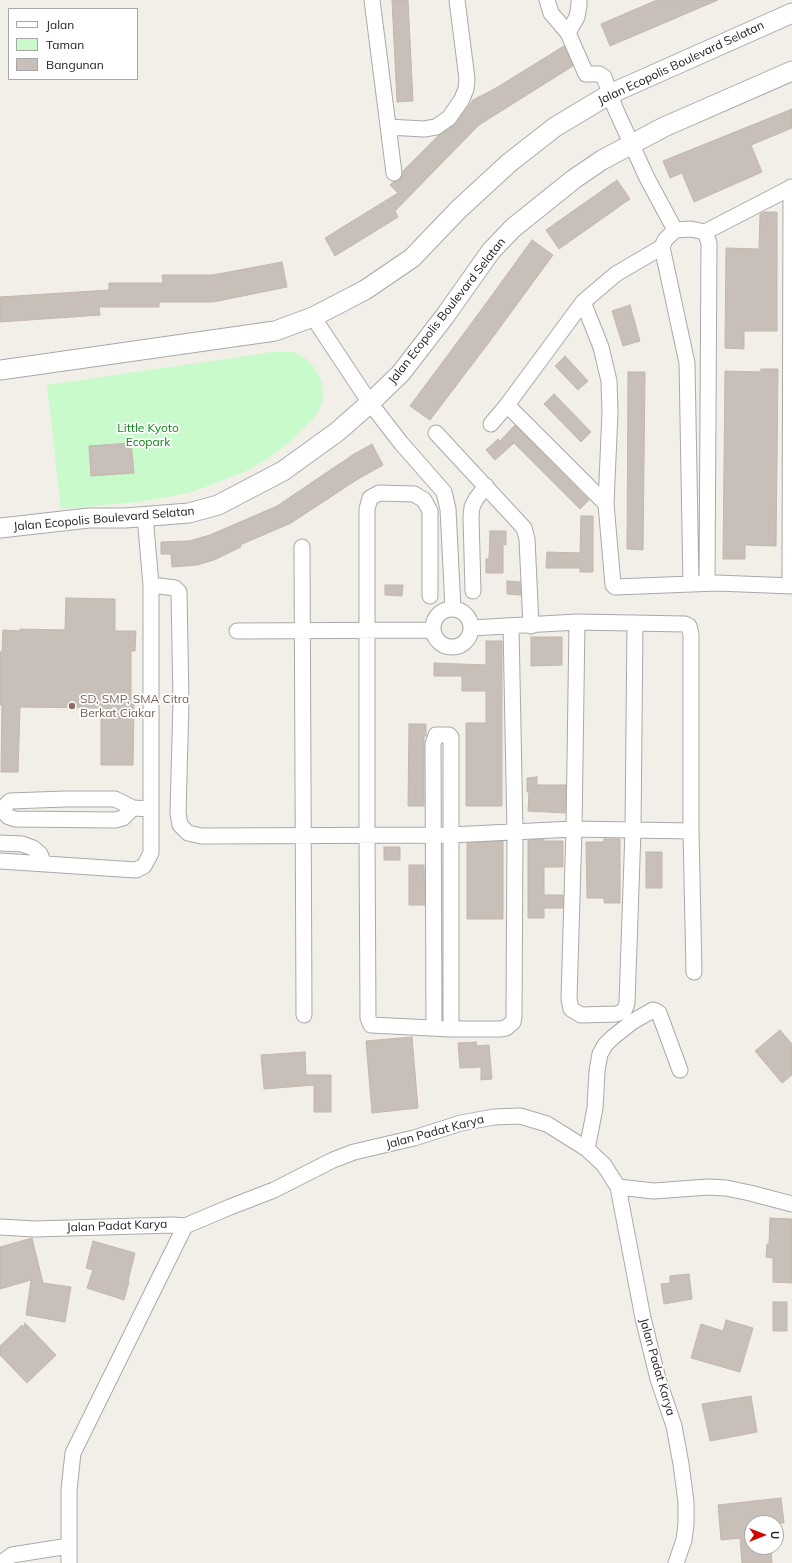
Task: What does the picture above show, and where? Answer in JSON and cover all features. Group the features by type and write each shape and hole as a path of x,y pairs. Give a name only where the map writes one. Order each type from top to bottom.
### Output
{"street":[{"path":"372,0 394,173"},
{"path":"388,128 424,129 436,127 449,118 462,99 466,89 467,79 457,0"},
{"path":"547,0 551,13 568,34 586,74 599,74 604,77 647,178 675,230"},
{"path":"568,34 577,17 579,0"},
{"name":"Jalan Ecopolis Boulevard Selatan","path":"0,370 275,331 313,317 365,290 412,258 459,209 509,163 555,127 613,101 792,13"},
{"name":"Jalan Ecopolis Boulevard Selatan","path":"0,528 89,518 125,518 189,513 218,504 283,471 337,432 401,373 445,316 491,251 514,228 574,179 602,160 628,136 664,128 792,71"},
{"path":"583,302 601,347 609,388 610,412 606,504 613,585 615,586 691,584 708,583 791,586 792,187 705,232 691,229 675,230 665,240 662,247 687,363 691,584"},
{"path":"705,232 709,244 708,583"},
{"path":"491,424 507,405 583,302 616,274 662,247"},
{"path":"313,317 370,403 401,443 444,492 448,510 453,609"},
{"path":"687,363 708,365"},
{"path":"507,405 606,504"},
{"path":"436,433 520,522 526,534 531,626"},
{"path":"473,591 471,517 474,503 486,486"},
{"path":"430,596 430,511 424,500 414,494 379,493 370,498 367,509 367,835 369,1022 371,1025 451,1029 500,1029 506,1028 513,1022 515,831 511,626"},
{"path":"0,861 136,870 144,866 151,853 151,585 145,516"},
{"path":"302,547 304,1015"},
{"path":"151,585 175,588 180,592 181,702 178,813 180,825 188,833 201,836 303,836 450,835 574,829 691,831"},
{"path":"453,609 466,615 470,621 471,628 470,635 467,640 462,645 456,647 450,647 438,641 433,630 434,623 437,618 447,610 453,609"},
{"path":"471,628 531,626 577,622 685,624 689,626 694,972"},
{"path":"577,622 574,829 569,999 571,1009 581,1015 616,1014 622,1012 627,1003 633,830 635,623"},
{"path":"237,631 433,630"},
{"path":"434,1028 434,736 449,735 451,736 451,1029"},
{"path":"133,808 123,818 115,820 15,818 9,817 0,810 10,801 65,799 115,799 133,808 151,809"},
{"path":"0,843 22,844 33,848 40,854 44,864"},
{"path":"587,1149 595,1108 597,1070 600,1054 605,1045 612,1038 632,1022 653,1010 656,1010 659,1013 680,1070"},
{"name":"Jalan Padat Karya","path":"0,1227 35,1229 173,1225 185,1226 274,1190 334,1160 354,1152 407,1140 461,1123 494,1118 520,1116 547,1124 587,1149 604,1166 618,1187 643,1318 658,1379 674,1426 681,1464 686,1502 686,1524 684,1540 676,1563"},
{"path":"618,1187 654,1191 708,1187 726,1188 792,1204"},
{"path":"68,1563 69,1490 73,1453 185,1226"},
{"path":"1,1563 12,1555 69,1546"}],"green space":[{"name":"Little Kyoto Ecopark","path":"272,352 293,352 304,357 313,366 321,379 323,391 322,404 315,417 287,444 266,460 244,472 192,492 138,502 61,509 47,385"}],"building":[{"path":"392,0 408,0 413,101 397,102"},
{"path":"657,0 718,0 610,46 601,24"},
{"path":"564,46 573,66 479,125 395,211 398,217 335,256 325,238 398,193 390,185 393,182 400,180 403,171 438,136 456,123 473,100 496,88"},
{"path":"792,109 792,128 751,145 762,172 694,202 682,173 670,178 663,161"},
{"path":"617,180 630,199 559,249 546,230"},
{"path":"764,212 777,212 777,331 744,331 744,349 725,348 726,248 759,249 760,214"},
{"path":"532,240 553,255 430,420 410,406"},
{"path":"282,262 287,287 213,302 159,302 159,307 99,307 100,315 0,322 0,297 109,290 109,283 163,283 162,275 213,275"},
{"path":"630,305 640,341 623,346 612,311"},
{"path":"565,356 588,381 578,390 555,366"},
{"path":"761,369 778,369 776,546 745,545 745,559 723,559 725,371 761,372"},
{"path":"628,372 645,372 643,550 627,549"},
{"path":"554,394 591,432 581,442 544,404"},
{"path":"515,425 589,500 580,509 514,443 495,460 486,450 498,439 500,441"},
{"path":"131,443 134,473 91,476 89,446"},
{"path":"372,444 383,465 358,479 291,523 240,545 241,547 214,560 197,565 172,567 171,554 161,554 161,542 189,541 210,535 277,506 354,454"},
{"path":"581,516 593,516 593,572 580,572 580,568 546,568 547,552 580,553"},
{"path":"490,531 506,531 506,545 503,544 503,573 486,573 486,559 489,559"},
{"path":"507,581 520,582 521,595 507,594"},
{"path":"385,585 403,585 402,596 385,595"},
{"path":"66,598 115,599 115,631 136,631 135,651 131,651 131,704 134,704 133,765 101,765 101,708 20,707 18,772 1,772 2,705 0,705 0,652 2,652 3,630 65,630"},
{"path":"531,637 562,637 562,665 531,666"},
{"path":"486,641 502,641 502,806 466,806 466,723 486,723 486,691 462,691 462,676 434,676 434,663 486,665"},
{"path":"409,724 426,724 426,736 424,736 424,806 408,806"},
{"path":"537,777 537,785 566,785 565,813 528,811 529,792 527,792 527,778"},
{"path":"544,839 544,841 563,841 563,867 544,867 544,895 563,895 563,908 544,908 544,918 528,918 528,840"},
{"path":"604,839 620,839 620,903 604,903 604,898 587,898 586,842 604,842"},
{"path":"503,841 503,919 467,919 467,843"},
{"path":"384,847 400,847 400,860 384,860"},
{"path":"646,852 662,852 662,888 646,888"},
{"path":"409,865 424,865 425,905 409,905"},
{"path":"780,1030 792,1044 792,1075 782,1083 755,1051"},
{"path":"412,1037 418,1108 372,1113 366,1041"},
{"path":"476,1042 477,1046 489,1045 492,1079 481,1080 481,1067 460,1068 458,1043"},
{"path":"305,1052 306,1075 331,1075 331,1112 314,1112 314,1085 264,1089 261,1055"},
{"path":"770,1218 792,1219 792,1283 773,1282 773,1258 766,1257 767,1244 769,1244"},
{"path":"32,1238 43,1283 71,1287 65,1322 26,1315 31,1280 0,1289 0,1247"},
{"path":"93,1241 135,1253 124,1300 87,1288 93,1270 86,1268"},
{"path":"689,1274 692,1299 664,1304 661,1284 670,1283 670,1276"},
{"path":"773,1302 787,1302 787,1331 773,1331"},
{"path":"726,1320 753,1328 740,1372 691,1358 701,1324 723,1331"},
{"path":"25,1323 56,1355 27,1383 0,1355 0,1346 22,1325 24,1327"},
{"path":"751,1396 757,1432 710,1441 702,1404"},
{"path":"781,1498 783,1515 744,1515 744,1555 772,1555 772,1563 742,1563 740,1538 721,1540 718,1505"}],"place":[{"name":"SD, SMP, SMA Citra Berkat Ciakar","path":"72,706"}]}
